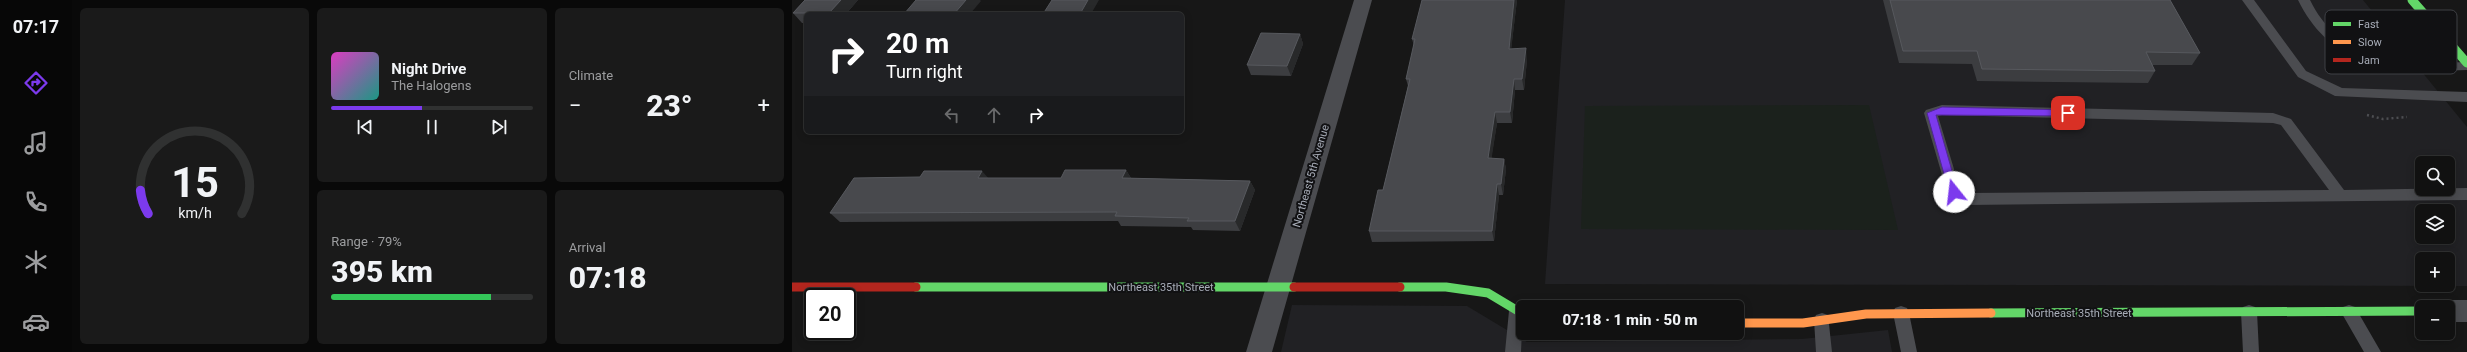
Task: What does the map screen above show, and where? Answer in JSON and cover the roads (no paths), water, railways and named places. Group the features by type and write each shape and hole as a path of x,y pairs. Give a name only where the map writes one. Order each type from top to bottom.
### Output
{"street":[{"name":"Northeast 5th Avenue","path":"1259,352 1363,0"},
{"path":"2412,0 2421,10"},
{"path":"2457,52 2467,63"},
{"name":"Northeast 35th Street","path":"792,287 1446,287 1488,293 1516,310"},
{"path":"2455,311 2467,311"},
{"name":"Northeast 35th Street","path":"1744,323 1803,322 1866,314 1901,313 2415,312"}],"lane":[{"path":"2248,0 2302,74 2340,92 2467,98"},
{"path":"2304,0 2317,24 2325,31"},
{"path":"2457,66 2467,66"},
{"path":"2339,194 2286,122 2273,118 1942,110 1931,113 1954,192 1966,199 2339,194 2467,194"},
{"path":"2249,312 2251,352"},
{"path":"2350,312 2373,352"},
{"path":"1901,313 1909,352"},
{"path":"1822,320 1824,352"},
{"path":"1513,352 1516,335"}]}
